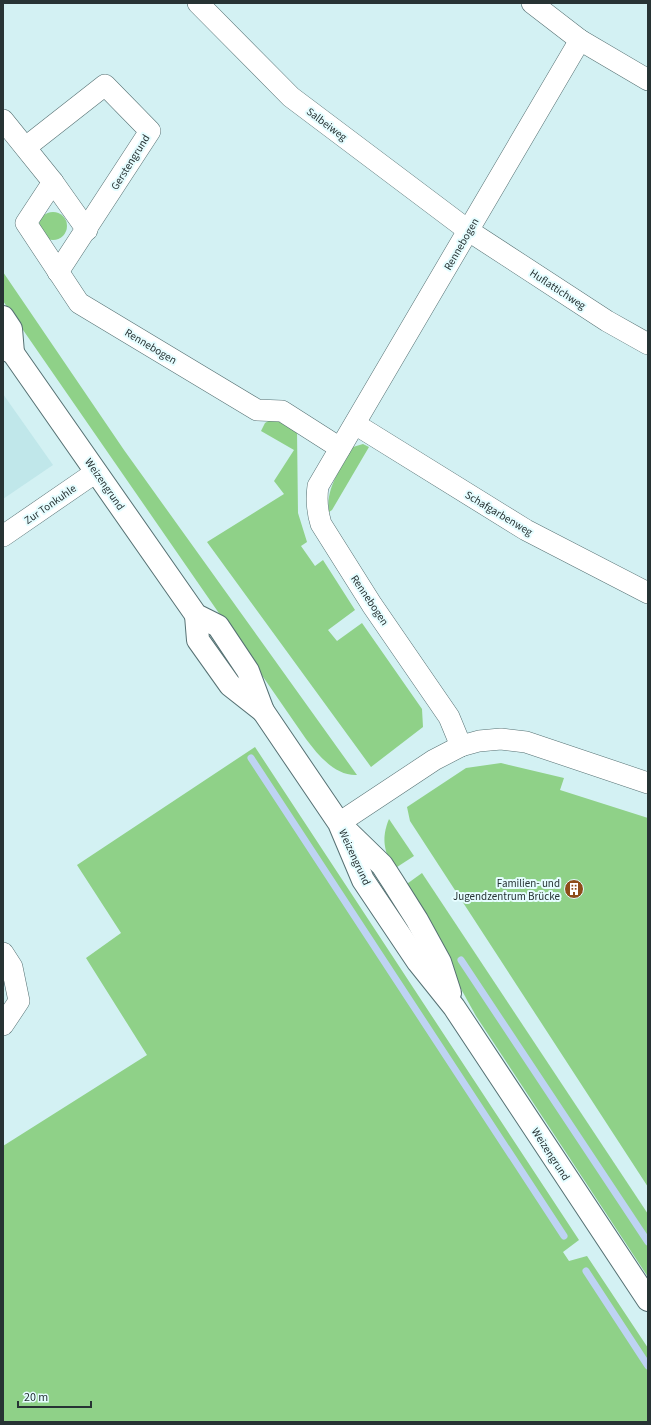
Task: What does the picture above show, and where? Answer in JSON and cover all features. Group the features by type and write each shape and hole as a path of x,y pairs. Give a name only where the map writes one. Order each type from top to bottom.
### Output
{"main road":[{"name":"Weizengrund","path":"3,317 11,329 8,351 96,472 196,615 198,640 230,685 263,711 339,823 382,865 413,914 440,962 454,1007 648,1300"}],"street":[{"name":"Salbeiweg","path":"198,3 292,97 469,231"},
{"path":"532,3 580,40 648,80"},
{"name":"Rennebogen","path":"460,746 449,717 377,611 321,524 317,511 316,498 318,486 580,40"},
{"name":"Gerstengrund","path":"26,147 105,85 150,131 87,230 58,272"},
{"path":"3,120 53,182 87,230"},
{"path":"53,182 26,223 58,272"},
{"name":"Huflattichweg","path":"469,231 607,321 648,344"},
{"name":"Rennebogen","path":"58,272 79,303 257,410 282,411 340,448"},
{"name":"Schafgarbenweg","path":"354,424 526,530 648,593"},
{"name":"Zur Tonkuhle","path":"3,536 96,472"},
{"path":"339,823 427,764 460,746 501,739 526,742 648,783"},
{"path":"3,953 12,967 19,1001 3,1025"}],"shaded area":[{"path":"3,394 53,465 3,499"}],"green space":[{"path":"53,212 63,216 67,226 63,236 53,240 43,236 39,226 43,216"},
{"path":"3,272 124,450 357,775 341,772 334,768 316,752 306,739 3,301"},
{"path":"275,417 297,430 298,513 307,542 301,546 315,566 323,560 355,610 328,630 337,641 362,623 422,709 423,727 371,767 207,542 284,494 274,481 294,450 261,431 265,423"},
{"path":"363,444 369,447 332,510 329,512 328,503 335,478 353,447"},
{"path":"255,747 579,1240 563,1252 569,1261 587,1256 648,1348 648,1422 3,1422 3,1146 147,1055 86,958 121,933 77,865"},
{"path":"501,763 564,778 560,790 648,818 648,1187 410,821 407,807 466,768"},
{"path":"389,819 414,856 394,869 386,851 384,839"},
{"path":"422,873 648,1214 648,1277 476,1016 404,886"}],"waterway":[{"path":"251,758 564,1236"},
{"path":"461,960 648,1242"},
{"path":"586,1271 648,1366"}],"place":[{"name":"Familien- und Jugendzentrum Brücke","path":"574,889"}]}
